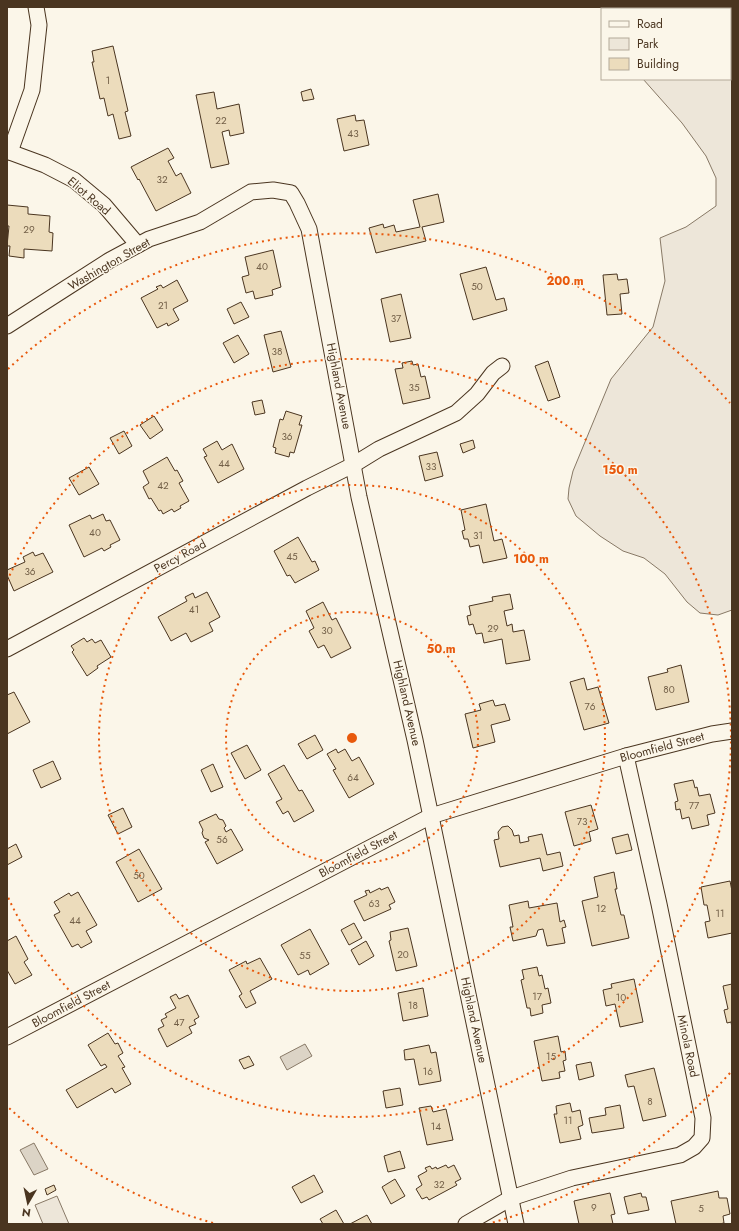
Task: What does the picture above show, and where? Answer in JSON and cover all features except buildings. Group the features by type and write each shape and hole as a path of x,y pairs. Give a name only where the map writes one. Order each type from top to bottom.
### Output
{"street":[{"path":"9,152 32,90 40,25 36,7"},
{"name":"Eliot Road","path":"9,152 45,165 74,180 104,205 138,245"},
{"name":"Washington Street","path":"7,326 110,260 149,239 200,222 251,192 273,190 283,192"},
{"name":"Highland Avenue","path":"283,192 291,193 309,230 359,497 415,740 516,1224"},
{"name":"Percy Road","path":"7,650 353,465 379,449 456,413 477,394 493,374 502,366"},
{"name":"Bloomfield Street","path":"7,1037 431,816 626,756 712,734 732,731"},
{"name":"Minola Road","path":"466,1224 511,1198 572,1178 680,1155 694,1147 702,1138 703,1118 659,904 626,756"}],"green space":[{"path":"732,7 732,610 718,615 700,613 687,602 665,574 644,558 623,551 600,536 576,516 568,499 573,471 611,379 653,327 665,281 660,238 686,227 716,206 716,178 706,156 682,123 644,80 731,80 731,8 654,8"},
{"path":"57,1196 69,1224 43,1224 35,1205"}],"shaded area":[{"path":"305,1044 312,1056 287,1070 280,1057"},
{"path":"34,1143 48,1169 34,1175 20,1150"}]}
